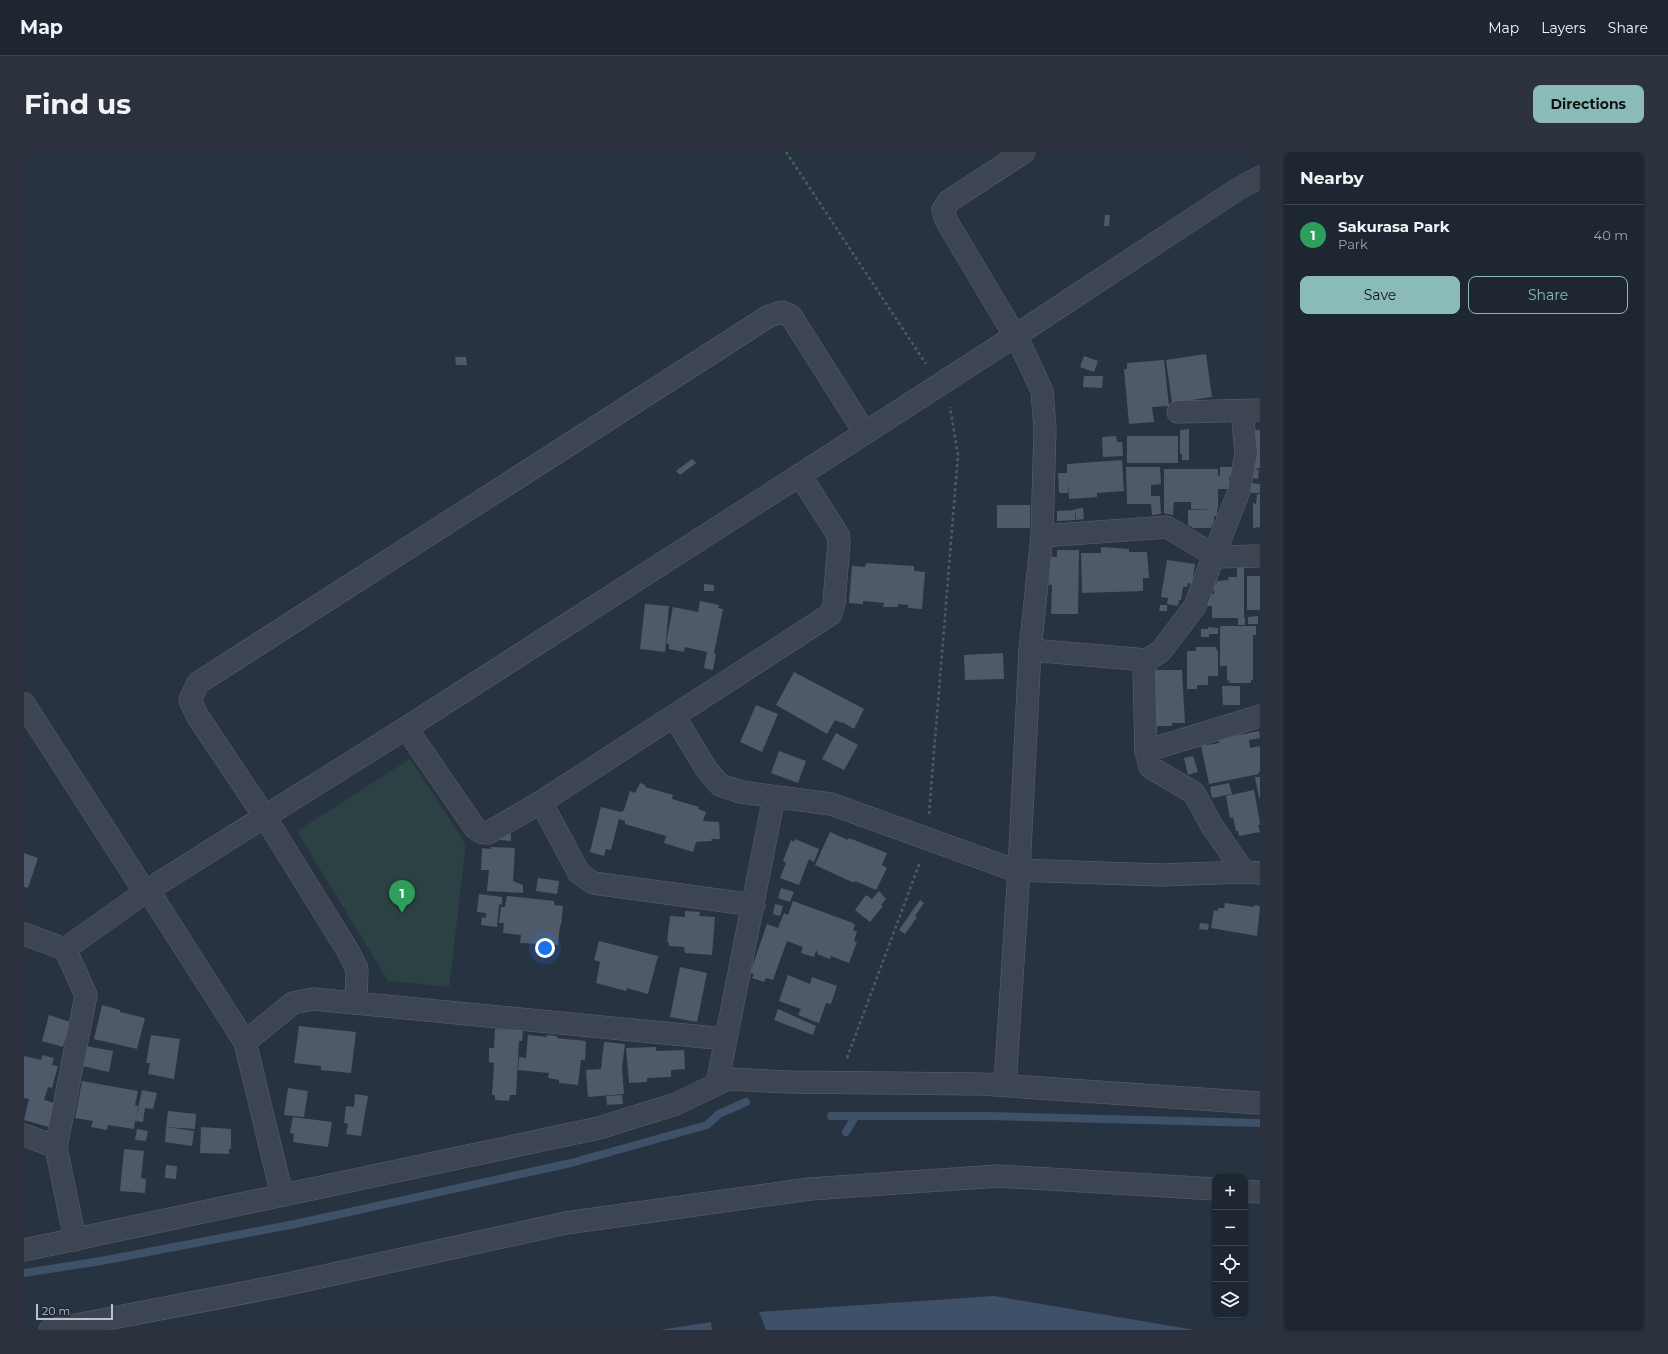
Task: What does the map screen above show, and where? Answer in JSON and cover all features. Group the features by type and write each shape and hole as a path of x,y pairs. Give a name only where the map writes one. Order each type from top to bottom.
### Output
{"street":[{"path":"1005,1085 1019,870 1030,650 1042,536 1045,428 1042,391 1015,336 946,220 943,210 949,201 1024,152"},
{"path":"65,949 146,891 406,728 800,476 1238,189 1260,177"},
{"path":"356,1003 357,969 344,945 264,817 198,717 190,700 198,683 769,316 782,312 791,316 865,433"},
{"path":"1030,650 1147,660 1161,651 1195,606 1239,492 1245,466 1251,410 1178,412"},
{"path":"406,728 475,828 481,832 488,833 541,802 831,614 834,603 839,542 838,535 800,476"},
{"path":"1042,536 1168,527 1217,557 1260,556"},
{"path":"1147,660 1144,672 1146,751 1150,767 1194,793 1212,826 1252,872"},
{"path":"24,704 245,1042 282,1196"},
{"path":"674,716 707,770 720,785 741,792 831,804 926,840 986,861 1019,870 1161,875 1252,872"},
{"path":"1146,751 1260,716"},
{"path":"717,1084 754,904 774,797"},
{"path":"541,802 579,873 593,884 754,904"},
{"path":"24,934 65,949 86,995 56,1147 75,1240"},
{"path":"245,1042 293,1004 313,999 726,1039"},
{"path":"24,1250 598,1128 676,1104 728,1078 789,1082 1005,1085 1260,1103"},
{"path":"24,1135 56,1147"},
{"path":"50,1330 279,1286 566,1222 810,1189 998,1176 1212,1189"},
{"path":"1248,1191 1260,1192"}],"path":[{"path":"786,152 922,358 949,404 958,455 926,840 922,856 838,1082"}],"green space":[{"path":"410,759 466,844 449,987 388,981 297,831"}],"water":[{"path":"994,1296 1195,1330 766,1330 759,1312"},
{"path":"711,1322 712,1330 660,1330"}],"building":[{"path":"1105,215 1110,215 1109,226 1104,226"},
{"path":"1206,354 1212,397 1172,403 1166,360"},
{"path":"1084,356 1098,361 1094,372 1080,367"},
{"path":"455,357 466,357 467,365 456,365"},
{"path":"1164,360 1169,406 1152,407 1154,422 1129,424 1124,369 1127,369 1127,363"},
{"path":"1084,376 1103,376 1102,388 1083,387"},
{"path":"1189,429 1189,460 1182,460 1182,454 1180,454 1180,430"},
{"path":"1255,430 1260,430 1260,468 1255,469"},
{"path":"1116,436 1117,442 1122,442 1123,456 1103,457 1102,437"},
{"path":"1127,436 1178,436 1178,463 1127,463"},
{"path":"692,459 696,463 680,475 676,471"},
{"path":"1122,460 1124,491 1097,493 1097,497 1069,499 1068,479 1068,493 1059,493 1058,473 1067,473 1067,464"},
{"path":"1126,467 1160,467 1161,484 1151,485 1151,496 1160,496 1161,514 1152,515 1151,504 1127,504"},
{"path":"1220,467 1234,467 1234,476 1229,476 1229,489 1218,489 1217,516 1214,516 1214,522 1211,528 1193,528 1188,525 1188,510 1215,509 1191,509 1191,502 1174,502 1173,515 1164,513 1164,469 1218,469 1218,475 1220,476"},
{"path":"1252,469 1259,470 1258,479 1251,478"},
{"path":"1250,483 1260,484 1260,493 1250,492"},
{"path":"1257,494 1260,494 1260,527 1253,528 1253,503 1256,504"},
{"path":"997,505 1030,505 1030,528 997,528"},
{"path":"1083,508 1084,519 1076,520 1075,509"},
{"path":"1075,510 1075,520 1057,521 1057,511"},
{"path":"1101,547 1129,549 1129,552 1147,552 1149,578 1143,578 1143,591 1082,593 1081,553 1101,553"},
{"path":"1057,550 1079,550 1078,614 1051,614 1052,585 1049,585 1050,557 1057,557"},
{"path":"1167,560 1195,564 1192,584 1188,583 1187,587 1183,587 1181,600 1179,600 1178,606 1167,604 1168,598 1161,597"},
{"path":"866,563 914,566 914,571 925,572 922,609 908,608 908,605 898,604 898,607 883,607 884,603 863,601 863,604 849,603 852,566 865,567"},
{"path":"1237,568 1244,568 1244,618 1212,618 1212,606 1208,606 1208,594 1214,594 1214,583 1217,583 1217,581 1229,580 1228,577 1237,577"},
{"path":"1247,576 1260,576 1260,610 1247,610"},
{"path":"704,584 714,585 714,591 704,591"},
{"path":"700,601 719,605 718,608 723,609 714,653 716,654 713,670 704,668 707,652 685,647 684,652 669,649 669,644 666,643 673,607 698,612"},
{"path":"645,604 669,606 665,652 640,649"},
{"path":"1160,605 1167,605 1167,611 1159,611"},
{"path":"1258,616 1258,624 1248,624 1248,617"},
{"path":"1238,618 1245,618 1245,625 1238,625"},
{"path":"1220,626 1256,626 1256,635 1253,635 1253,680 1251,680 1251,683 1229,683 1229,680 1227,681 1227,666 1220,666"},
{"path":"1208,627 1218,628 1218,634 1209,634 1209,637 1201,637 1201,629 1208,629"},
{"path":"1196,647 1216,647 1218,651 1218,676 1208,676 1208,685 1197,685 1197,689 1187,689 1187,651 1196,651"},
{"path":"1003,653 1004,679 965,680 964,655"},
{"path":"1155,670 1182,670 1185,723 1172,723 1172,726 1156,726"},
{"path":"794,672 864,709 854,729 835,720 827,734 776,705"},
{"path":"1222,686 1240,686 1240,705 1223,705"},
{"path":"756,705 778,714 762,752 740,742"},
{"path":"1259,731 1260,738 1249,740 1250,748 1260,746 1259,774 1209,784 1201,746 1219,743 1219,739"},
{"path":"836,733 858,745 844,770 822,759"},
{"path":"779,751 806,761 798,783 771,773"},
{"path":"1193,756 1198,772 1188,775 1184,758"},
{"path":"1255,777 1260,777 1260,798 1259,798"},
{"path":"640,783 645,785 645,787 673,795 672,799 699,807 698,809 706,812 703,821 719,822 720,839 696,842 693,852 664,843 666,836 625,824 625,821 619,819 611,850 606,849 604,856 590,852 601,807 621,812 624,810 630,791 635,793"},
{"path":"1229,783 1232,794 1212,798 1210,787"},
{"path":"1254,790 1260,823 1260,825 1258,825 1260,832 1239,836 1238,831 1236,831 1233,817 1230,818 1226,796"},
{"path":"830,832 848,840 849,838 887,853 882,865 887,868 876,890 855,881 854,883 815,865"},
{"path":"501,833 511,834 511,841 500,840"},
{"path":"795,839 819,849 814,862 809,859 799,885 780,878 786,863 783,861 791,840 794,842"},
{"path":"491,847 515,848 513,881 523,885 523,893 487,891 489,870 481,870 482,848 491,849"},
{"path":"24,853 38,858 28,888 24,887"},
{"path":"538,878 559,881 557,894 536,891"},
{"path":"781,888 794,892 790,902 778,898"},
{"path":"879,891 886,899 881,905 883,906 870,922 855,910 866,895 872,899"},
{"path":"479,894 502,897 502,905 499,904 497,927 481,925 482,917 486,918 486,913 477,912"},
{"path":"507,896 554,901 554,905 563,906 558,945 520,943 521,935 503,933 504,923 499,923 501,907 505,907"},
{"path":"920,900 924,903 915,916 917,917 905,934 899,930"},
{"path":"793,901 855,925 853,930 857,932 854,941 857,942 849,963 831,956 830,959 817,954 818,952 816,951 814,957 801,953 803,947 787,941 773,980 766,978 764,982 752,978 754,974 750,973 767,924 778,928 784,913 788,915"},
{"path":"1225,903 1254,907 1254,905 1260,906 1257,936 1211,928 1214,910 1218,911 1218,908 1224,908"},
{"path":"775,904 783,906 780,916 773,914"},
{"path":"685,911 700,912 699,916 715,917 712,955 685,953 684,947 669,946 669,942 667,942 670,916 685,917"},
{"path":"1200,923 1209,924 1208,930 1199,929"},
{"path":"599,941 658,956 648,994 627,988 626,991 596,983 600,962 594,960"},
{"path":"680,967 707,973 697,1022 670,1017"},
{"path":"788,975 810,984 812,977 837,986 831,1004 826,1003 819,1023 798,1015 801,1009 779,1001"},
{"path":"102,1005 120,1010 120,1012 145,1018 137,1049 94,1039"},
{"path":"778,1009 816,1026 813,1035 774,1020"},
{"path":"49,1015 70,1022 63,1047 42,1041"},
{"path":"299,1026 356,1032 351,1073 321,1070 321,1066 294,1063"},
{"path":"495,1029 523,1030 522,1041 519,1041 516,1095 510,1095 509,1101 495,1100 495,1095 492,1095 494,1063 489,1062 489,1048 494,1048"},
{"path":"151,1035 180,1039 174,1079 148,1074 150,1063 146,1063"},
{"path":"528,1035 547,1037 547,1035 557,1036 557,1038 586,1041 585,1060 581,1060 578,1085 559,1083 559,1080 548,1078 549,1073 518,1070 519,1057 526,1058"},
{"path":"604,1042 625,1044 622,1067 624,1094 588,1097 586,1070 601,1069"},
{"path":"86,1046 113,1051 109,1072 82,1066"},
{"path":"656,1047 656,1051 684,1050 685,1069 671,1070 671,1077 647,1078 647,1082 629,1083 626,1048"},
{"path":"42,1055 54,1058 52,1065 58,1066 52,1088 48,1087 44,1100 54,1103 49,1127 24,1120 29,1099 24,1098 24,1056 41,1060"},
{"path":"82,1081 138,1091 135,1105 138,1106 136,1118 142,1090 157,1093 153,1109 145,1108 143,1122 135,1121 134,1129 108,1125 107,1130 91,1127 93,1121 75,1118"},
{"path":"288,1088 308,1091 304,1117 284,1115"},
{"path":"355,1094 368,1096 361,1136 346,1134 348,1124 344,1123 346,1106 354,1107"},
{"path":"622,1095 623,1104 607,1105 606,1096"},
{"path":"168,1111 196,1114 195,1129 166,1127"},
{"path":"293,1117 332,1122 328,1147 293,1142 294,1134 290,1133"},
{"path":"166,1127 194,1131 192,1146 165,1142"},
{"path":"201,1127 231,1129 231,1149 229,1149 229,1154 200,1153"},
{"path":"137,1129 148,1131 146,1141 135,1140"},
{"path":"124,1149 144,1151 141,1178 146,1179 145,1193 120,1191"},
{"path":"166,1165 177,1166 176,1179 165,1178"}],"waterway":[{"path":"24,1273 101,1261 295,1224 571,1163 707,1125 719,1114 746,1102"},
{"path":"831,1116 988,1116 1260,1123"},
{"path":"846,1132 855,1117"}],"place":[{"name":"Sakurasa Park","path":"402,913"}]}
